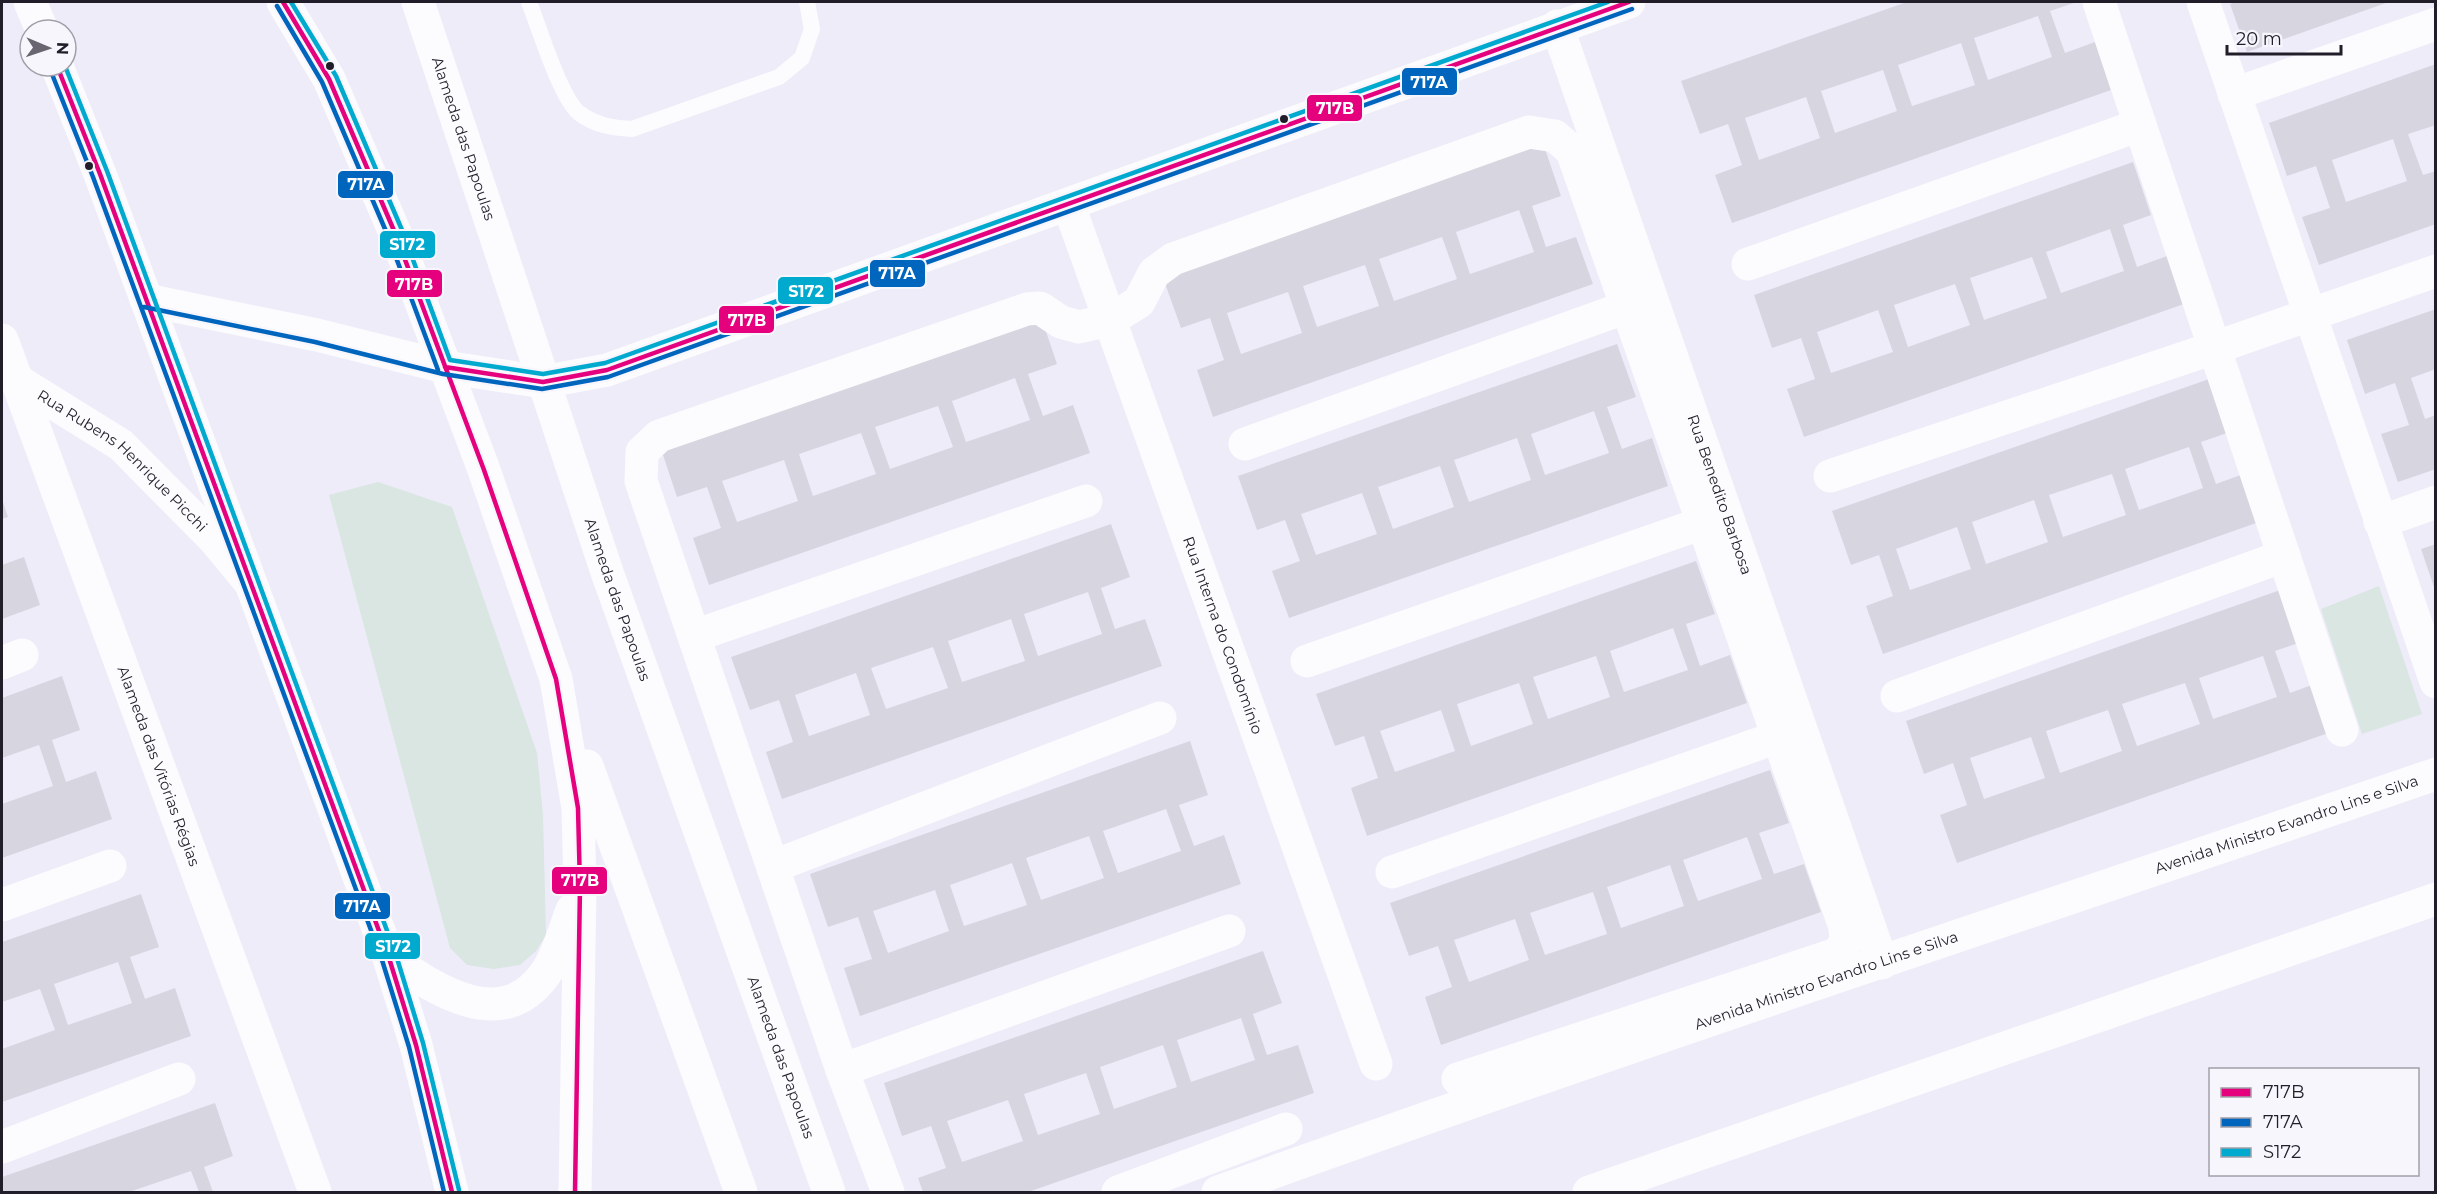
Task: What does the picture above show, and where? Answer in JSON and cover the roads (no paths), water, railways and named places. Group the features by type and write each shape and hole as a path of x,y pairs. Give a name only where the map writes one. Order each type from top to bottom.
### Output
{"street":[{"path":"30,2 37,18"},
{"path":"283,2 329,79 395,233 484,470 556,679 741,1192"},
{"name":"Alameda das Papoulas","path":"418,2 608,575 829,1192"},
{"path":"146,300 317,335 445,367 543,382 608,370 1069,206 1629,2"},
{"path":"2099,2 2342,730"},
{"path":"2203,2 2436,682"},
{"path":"2234,94 2436,24"},
{"name":"Rua Benedito Barbosa","path":"1557,27 1882,963"},
{"path":"62,78 100,174 204,461 254,587 389,958 440,1134 452,1192"},
{"path":"1748,264 2140,125"},
{"path":"888,1192 842,1070 641,481 642,452 659,436 1027,309 1040,308 1061,322 1079,327 1110,320 1139,302 1154,273 1173,259 1529,132 1555,136 1572,151 1845,927 1846,942 1837,954 1458,1079"},
{"name":"Rua Interna do Condomínio","path":"1069,206 1376,1064"},
{"path":"1830,476 2310,316 2436,271"},
{"path":"1245,444 1627,307"},
{"name":"Alameda das Vitórias Régias","path":"2,340 10,384 315,1192"},
{"name":"Rua Rubens Henrique Picchi","path":"10,384 121,445 215,540 254,587"},
{"path":"694,636 1086,501"},
{"path":"2380,522 2436,502"},
{"path":"1307,661 1703,523"},
{"path":"1897,696 2284,556"},
{"path":"556,679 578,808 580,887 575,1192"},
{"path":"774,866 1160,718"},
{"path":"1392,872 1778,737"},
{"name":"Avenida Ministro Evandro Lins e Silva","path":"1218,1192 1518,1084 1882,963 2436,774"},
{"path":"2,905 110,866"},
{"path":"389,958 434,988 474,1004 500,1003 525,994 545,974 560,944 580,887"},
{"path":"1589,1192 2436,899"},
{"path":"842,1070 1229,931"},
{"path":"2,1147 180,1079"},
{"path":"1118,1192 1286,1129"}],"lane":[{"path":"529,2 562,89 578,112 606,127 632,129 779,76 802,58 812,30 807,2"}]}
